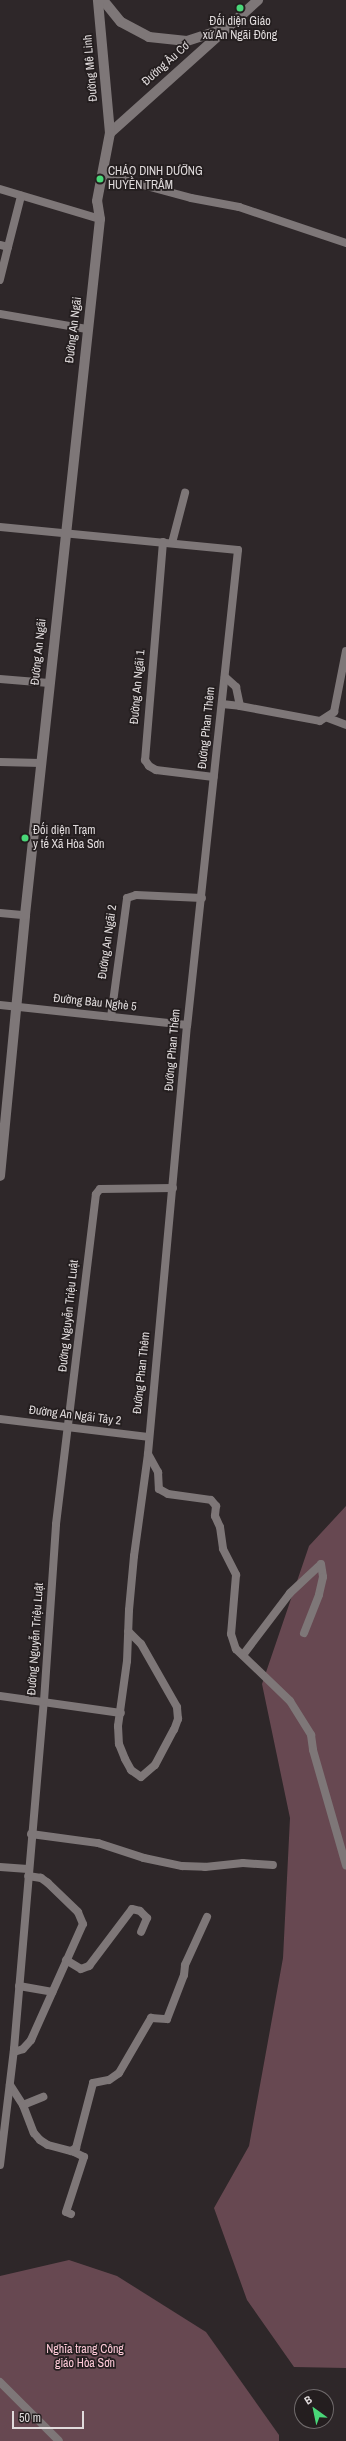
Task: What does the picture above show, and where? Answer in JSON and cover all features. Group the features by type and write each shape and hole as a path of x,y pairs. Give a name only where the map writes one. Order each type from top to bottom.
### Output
{"main road":[{"name":"Đường Mê Linh","path":"98,0 110,133"},
{"path":"103,0 121,22 150,38 187,41 206,37 231,24"},
{"name":"Đường Âu Cơ","path":"110,133 258,0"},
{"name":"Đường An Ngãi","path":"0,1176 17,1007 24,916 100,219 97,202 110,133"}],"street":[{"path":"102,174 191,198 239,207 346,243"},
{"path":"0,189 100,219"},
{"path":"0,280 4,246 21,196"},
{"path":"0,314 87,329"},
{"path":"172,543 185,493"},
{"name":"Đường Phan Thêm","path":"0,527 238,550 202,898 187,1025 173,1188 148,1437 148,1454 134,1549 121,1713 118,1726 120,1744 125,1759 131,1770 141,1777 155,1765 178,1719 177,1707 167,1686 141,1644 128,1630"},
{"name":"Đường An Ngãi 1","path":"163,542 145,760 149,766 156,770 214,777"},
{"path":"328,718 334,712 338,700 346,651"},
{"path":"225,677 236,687 240,706"},
{"path":"0,679 49,683"},
{"path":"222,704 240,706 311,720 328,718 346,725"},
{"path":"0,762 41,762"},
{"name":"Đường An Ngãi 2","path":"111,1016 127,898 136,895 202,898"},
{"path":"0,913 24,916"},
{"name":"Đường Bàu Nghè 5","path":"0,1005 187,1025"},
{"name":"Đường Nguyễn Triệu Luật","path":"0,2164 14,2052 31,1834 44,1701 56,1524 96,1194 100,1189 173,1188"},
{"name":"Đường An Ngãi Tây 2","path":"0,1419 68,1426 148,1437"},
{"path":"148,1454 158,1472 159,1488 168,1494 211,1500 216,1506 215,1516 220,1527 223,1549 236,1575 231,1634 236,1649 290,1701 311,1735 313,1750 346,1865"},
{"path":"243,1655 290,1593 321,1564 323,1577 319,1594 304,1633"},
{"path":"0,1696 121,1713"},
{"path":"31,1834 98,1842 144,1858 182,1866 205,1867 243,1863 273,1865"},
{"path":"0,1867 28,1873 44,1880 81,1917 82,1926 28,2044 23,2049 14,2052"},
{"path":"66,1960 81,1969 89,1966 132,1909 140,1911 147,1918 141,1932"},
{"path":"70,2214 66,2212 84,2157 74,2152 93,2083 110,2080 118,2073 151,2018 167,2019 184,1975 185,1965 207,1917"},
{"path":"19,1986 52,1992"},
{"path":"10,2085 23,2105 34,2133 40,2140 71,2151 76,2148"},
{"path":"23,2105 43,2097"},
{"path":"0,2382 59,2441"}],"green space":[{"path":"346,1506 346,2368 294,2367 247,2300 214,2208 249,2146 283,1958 290,1818 262,1684 309,1546"},
{"name":"Nghĩa trang Công giáo Hòa Sơn","path":"69,2260 117,2276 206,2332 279,2435 279,2441 0,2441 0,2276"}],"place":[{"name":"Đối diện Giáo xứ An Ngãi Đông","path":"240,8"},
{"name":"CHÁO DINH DƯỠNG HUYỀN TRÂM","path":"100,179"},
{"name":"Đối diện Trạm y tế Xã Hòa Sơn","path":"25,838"}]}
